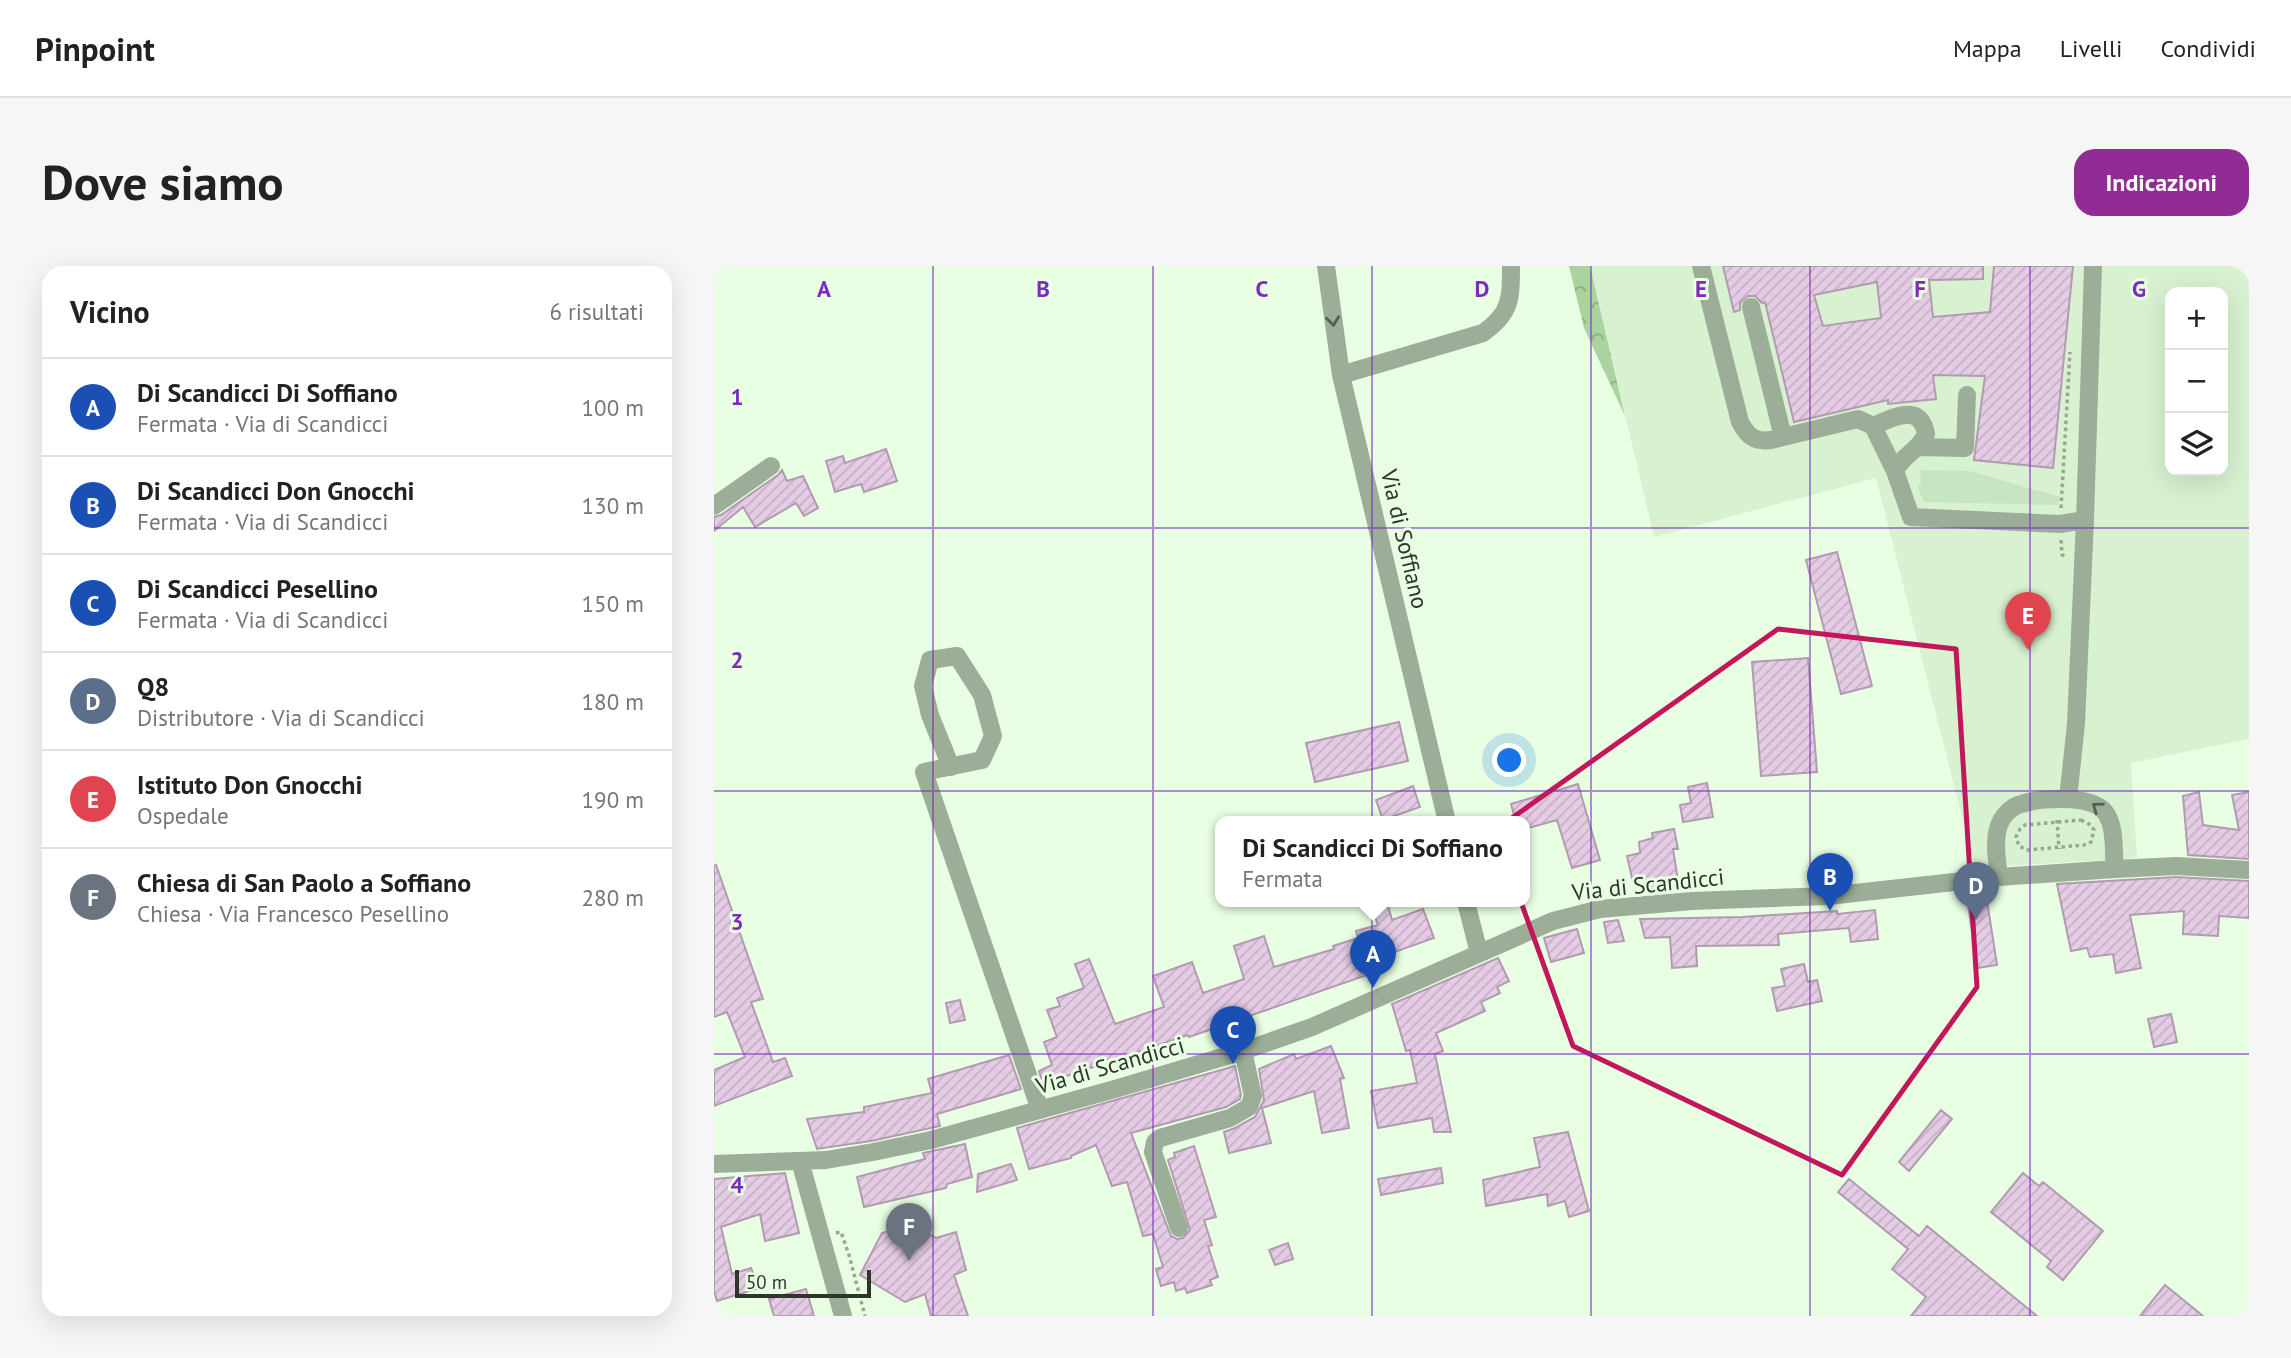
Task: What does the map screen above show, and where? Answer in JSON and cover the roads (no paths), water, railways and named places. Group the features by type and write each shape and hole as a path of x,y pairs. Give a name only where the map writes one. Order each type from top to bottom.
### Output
{"street":[{"name":"Via di Soffiano","path":"1326,266 1341,375 1446,816"},
{"path":"1341,375 1483,333 1500,321 1511,298 1511,266"},
{"path":"1701,266 1740,422 1753,439 1760,441 1783,437 1858,419 1873,426 1895,471 1911,517 2060,524 2085,520"},
{"path":"2062,805 2076,724 2093,266"},
{"path":"1751,307 1783,437"},
{"path":"1917,447 1965,448 1967,395"},
{"path":"1873,426 1898,416 1912,414 1924,425 1926,434 1917,447 1903,458 1895,471"},
{"path":"714,506 771,466"},
{"path":"951,767 930,715 923,686 930,660 957,656 982,695 993,736 982,760 951,767 924,772 1040,1110"},
{"path":"1999,877 1996,840 2001,821 2018,805 2062,805 2090,801 2106,813 2112,828 2115,869"},
{"name":"Via di Scandicci","path":"714,1164 826,1160 896,1148 1040,1110 1243,1051 1312,1027 1553,921 1600,909 1692,901 1838,895 1999,877 2115,869 2176,866 2249,870"},
{"path":"1467,907 1479,954"},
{"path":"1179,1228 1153,1152 1155,1142 1160,1138 1230,1118 1249,1107 1253,1096 1243,1051"},
{"path":"800,1161 843,1316"}],"place":[{"name":"Istituto Don Gnocchi","path":"2028,650"},
{"name":"Di Scandicci Don Gnocchi","path":"1830,911"},
{"name":"Q8","path":"1976,920"},
{"name":"Di Scandicci Di Soffiano","path":"1373,988"},
{"name":"Di Scandicci Pesellino","path":"1233,1064"},
{"name":"Chiesa di San Paolo a Soffiano","path":"909,1261"}]}
